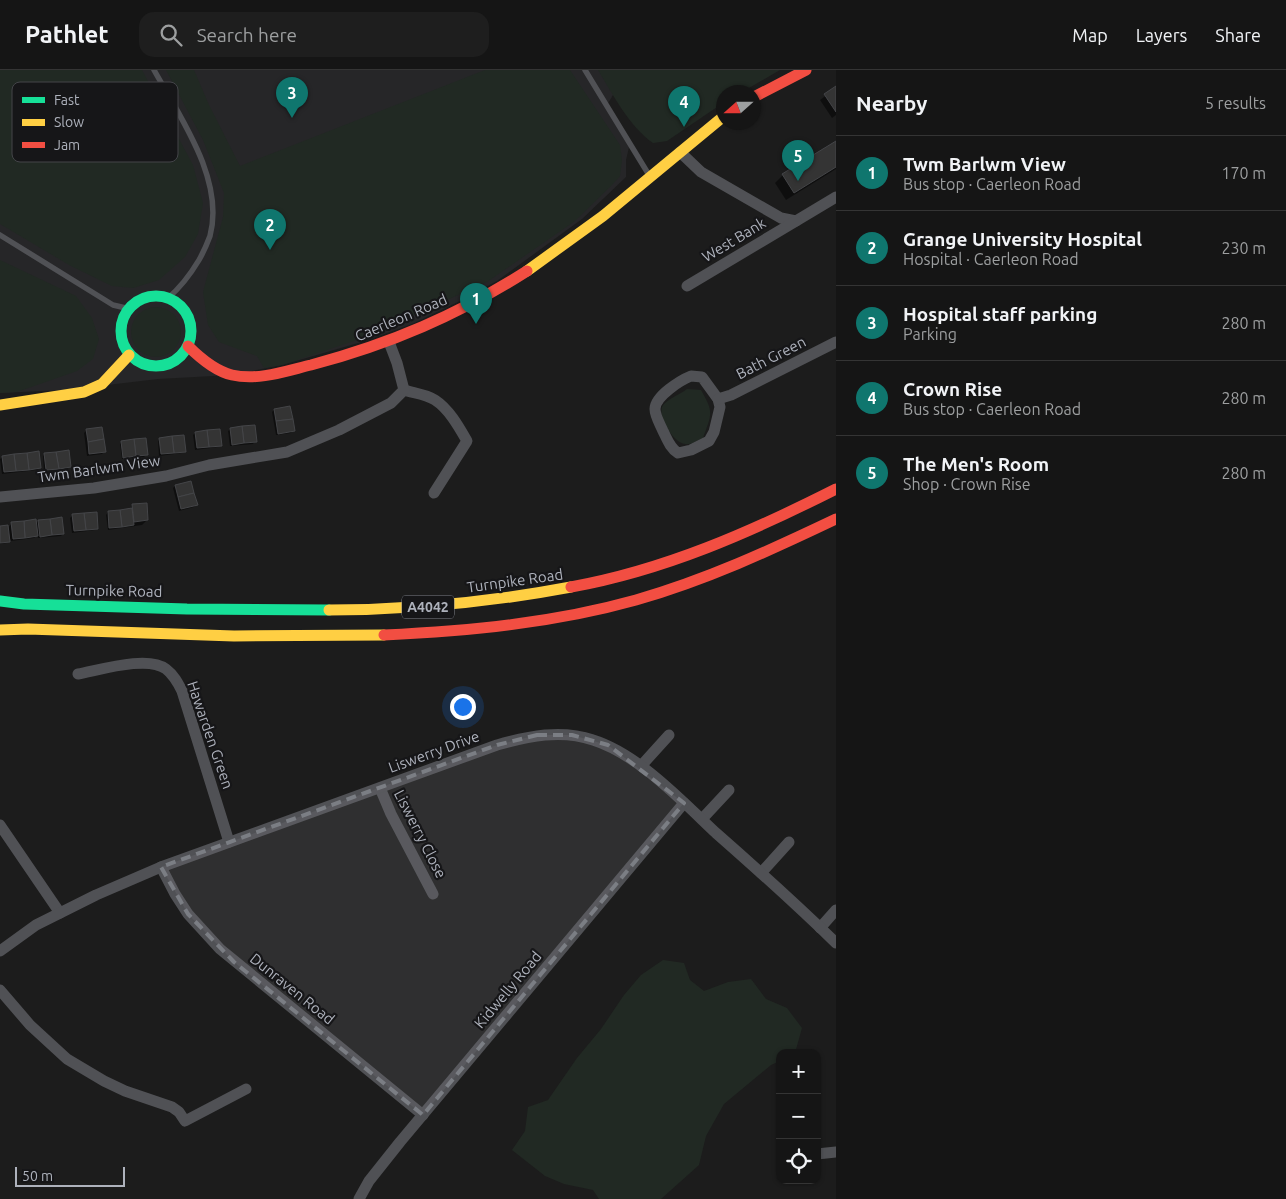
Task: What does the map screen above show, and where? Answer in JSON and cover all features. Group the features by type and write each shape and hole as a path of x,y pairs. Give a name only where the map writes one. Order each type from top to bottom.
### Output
{"main road":[{"path":"761,93 806,70"},
{"name":"Caerleon Road","path":"188,346 212,366 232,375 255,376 351,355 389,342 442,320 528,271 576,236 716,123"},
{"path":"156,296 168,298 179,304 191,325 188,346 182,356 162,366 151,366 141,363 129,355 122,337 122,325 126,313 130,309 144,298 156,296"},
{"path":"0,405 84,392 102,384 129,355"},
{"name":"Turnpike Road","path":"0,601 24,604 304,611 428,607 475,603 577,587 672,562 728,541 836,489"},
{"name":"A4042","path":"0,630 28,628 306,637 427,634 478,630 577,614 679,587 734,566 836,519"}],"street":[{"path":"680,152 701,172 781,218 796,221"},
{"name":"West Bank","path":"687,286 836,197"},
{"path":"389,342 404,390 434,399 442,406 467,441 434,494"},
{"name":"Bath Green","path":"718,399 732,395 836,342"},
{"path":"691,376 702,377 718,399 720,407 714,432 709,441 683,453 673,450 658,419 655,409 656,400 681,380 691,376"},
{"name":"Twm Barlwm View","path":"0,497 94,488 166,476 209,464 287,452 338,430 391,403 404,390"},
{"name":"Hawarden Green","path":"78,674 140,663 153,663 165,668 174,677 182,691 229,842"},
{"name":"Liswerry Drive","path":"0,951 36,925 96,895 161,867 497,746 537,735 572,735 592,739 608,745 641,766 702,819 836,943"},
{"path":"641,766 669,735"},
{"name":"Liswerry Close","path":"380,788 391,814 433,894"},
{"path":"702,819 730,790"},
{"name":"Kidwelly Road","path":"359,1199 369,1181 423,1115 684,803"},
{"path":"0,825 60,913"},
{"path":"761,873 789,842"},
{"name":"Dunraven Road","path":"161,867 188,914 220,949 423,1115"},
{"path":"820,928 836,910"},
{"path":"0,990 30,1025 67,1059 125,1091 172,1107 179,1112 185,1121 246,1089"},
{"path":"821,1154 836,1152"}],"lane":[{"path":"154,70 161,82"},
{"path":"585,70 650,176"},
{"path":"168,298 180,289 192,273 201,256 210,236 213,210 211,191 196,145 178,113"},
{"path":"0,235 112,305 130,309"}],"highlighted area":[{"path":"537,735 572,735 608,745 684,803 423,1115 234,962 188,914 161,867 497,745"}],"shaded area":[{"path":"0,70 651,70 613,95 607,105 630,143 626,160 626,177 582,219 497,281 460,301 412,324 365,341 282,365 232,375 158,379 65,390 0,393"},
{"path":"0,70 142,70 148,82 12,82 12,162 178,162 178,137 193,165 203,203 198,234 185,257 159,280 133,288 112,286 69,265 0,224"},
{"path":"166,70 194,70 209,105 240,166 485,70 570,70 620,145 622,160 620,176 575,221 487,282 360,339 282,365 264,368 257,356 219,342 208,325 203,292 223,217 224,193 203,140 178,93 178,82 172,82"},
{"path":"598,70 780,70 754,85 716,85 716,108 667,141 653,143 644,136 616,100"},
{"path":"0,260 76,296 92,318 99,339 93,359 77,371 17,392 0,393"},
{"path":"151,307 161,307 174,314 181,327 181,337 174,350 161,357 151,357 142,353 135,346 131,337 131,327 135,318 142,311"},
{"path":"687,389 701,390 710,409 710,418 703,438 685,444 672,435 661,412 666,402"},
{"path":"663,960 684,963 690,980 704,991 728,982 751,979 766,999 787,1008 802,1028 796,1049 776,1049 776,1063 724,1104 706,1136 699,1165 661,1199 599,1199 593,1190 564,1184 545,1176 512,1150 525,1131 528,1107 548,1100 577,1058 641,975"}],"building":[{"path":"836,86 836,112 824,94"},
{"path":"836,141 836,167 794,193 782,174"},
{"path":"290,406 293,419 276,421 274,409"},
{"path":"293,419 295,431 278,434 276,421"},
{"path":"255,425 257,442 244,443 242,426"},
{"path":"242,426 244,443 232,445 230,428"},
{"path":"102,427 104,439 88,442 86,429"},
{"path":"220,429 222,446 209,447 207,430"},
{"path":"207,430 209,447 197,448 195,432"},
{"path":"184,435 186,452 174,453 172,436"},
{"path":"172,436 174,453 161,454 159,438"},
{"path":"146,438 148,455 136,456 134,439"},
{"path":"104,439 106,452 89,454 88,442"},
{"path":"134,439 136,456 123,458 121,441"},
{"path":"69,450 71,467 59,469 56,452"},
{"path":"39,451 41,468 29,470 27,453"},
{"path":"56,452 59,469 46,470 44,453"},
{"path":"27,453 29,470 16,471 14,454"},
{"path":"14,454 16,471 4,472 2,456"},
{"path":"191,481 194,493 178,497 175,485"},
{"path":"194,493 198,505 181,509 178,497"},
{"path":"147,503 148,520 134,522 132,504"},
{"path":"132,508 134,525 122,527 120,510"},
{"path":"120,510 122,527 109,528 108,511"},
{"path":"97,512 98,529 86,530 84,513"},
{"path":"84,513 86,530 74,531 72,514"},
{"path":"62,517 64,534 52,535 50,519"},
{"path":"36,519 38,536 25,538 24,521"},
{"path":"50,519 52,535 40,537 38,520"},
{"path":"24,521 25,538 13,539 11,522"},
{"path":"8,525 10,542 0,543 0,526"}],"traffic: fast":[{"path":"156,296 169,299 181,306 188,318 191,331 188,344 181,356 169,363 156,366 143,363 131,356 124,344 121,331 124,318 131,306 143,299 156,296"},
{"path":"0,601 24,604 187,609 329,610"}],"traffic: slow":[{"path":"527,271 603,216 716,123"},
{"path":"0,405 84,392 102,384 129,355"},
{"path":"329,610 390,609 451,604 571,587"},
{"path":"0,630 28,629 234,636 384,635"}],"traffic: jam":[{"path":"761,93 806,70"},
{"path":"188,346 214,367 232,375 252,377 282,372 340,357 423,327 449,315 527,271"},
{"path":"571,587 640,571 707,548 772,520 836,489"},
{"path":"384,635 511,625 605,608 662,592 713,574 836,519"}],"place":[{"name":"Hospital staff parking","path":"292,118"},
{"name":"Crown Rise","path":"684,127"},
{"name":"The Men's Room","path":"798,181"},
{"name":"Grange University Hospital","path":"270,250"},
{"name":"Twm Barlwm View","path":"476,324"}]}
